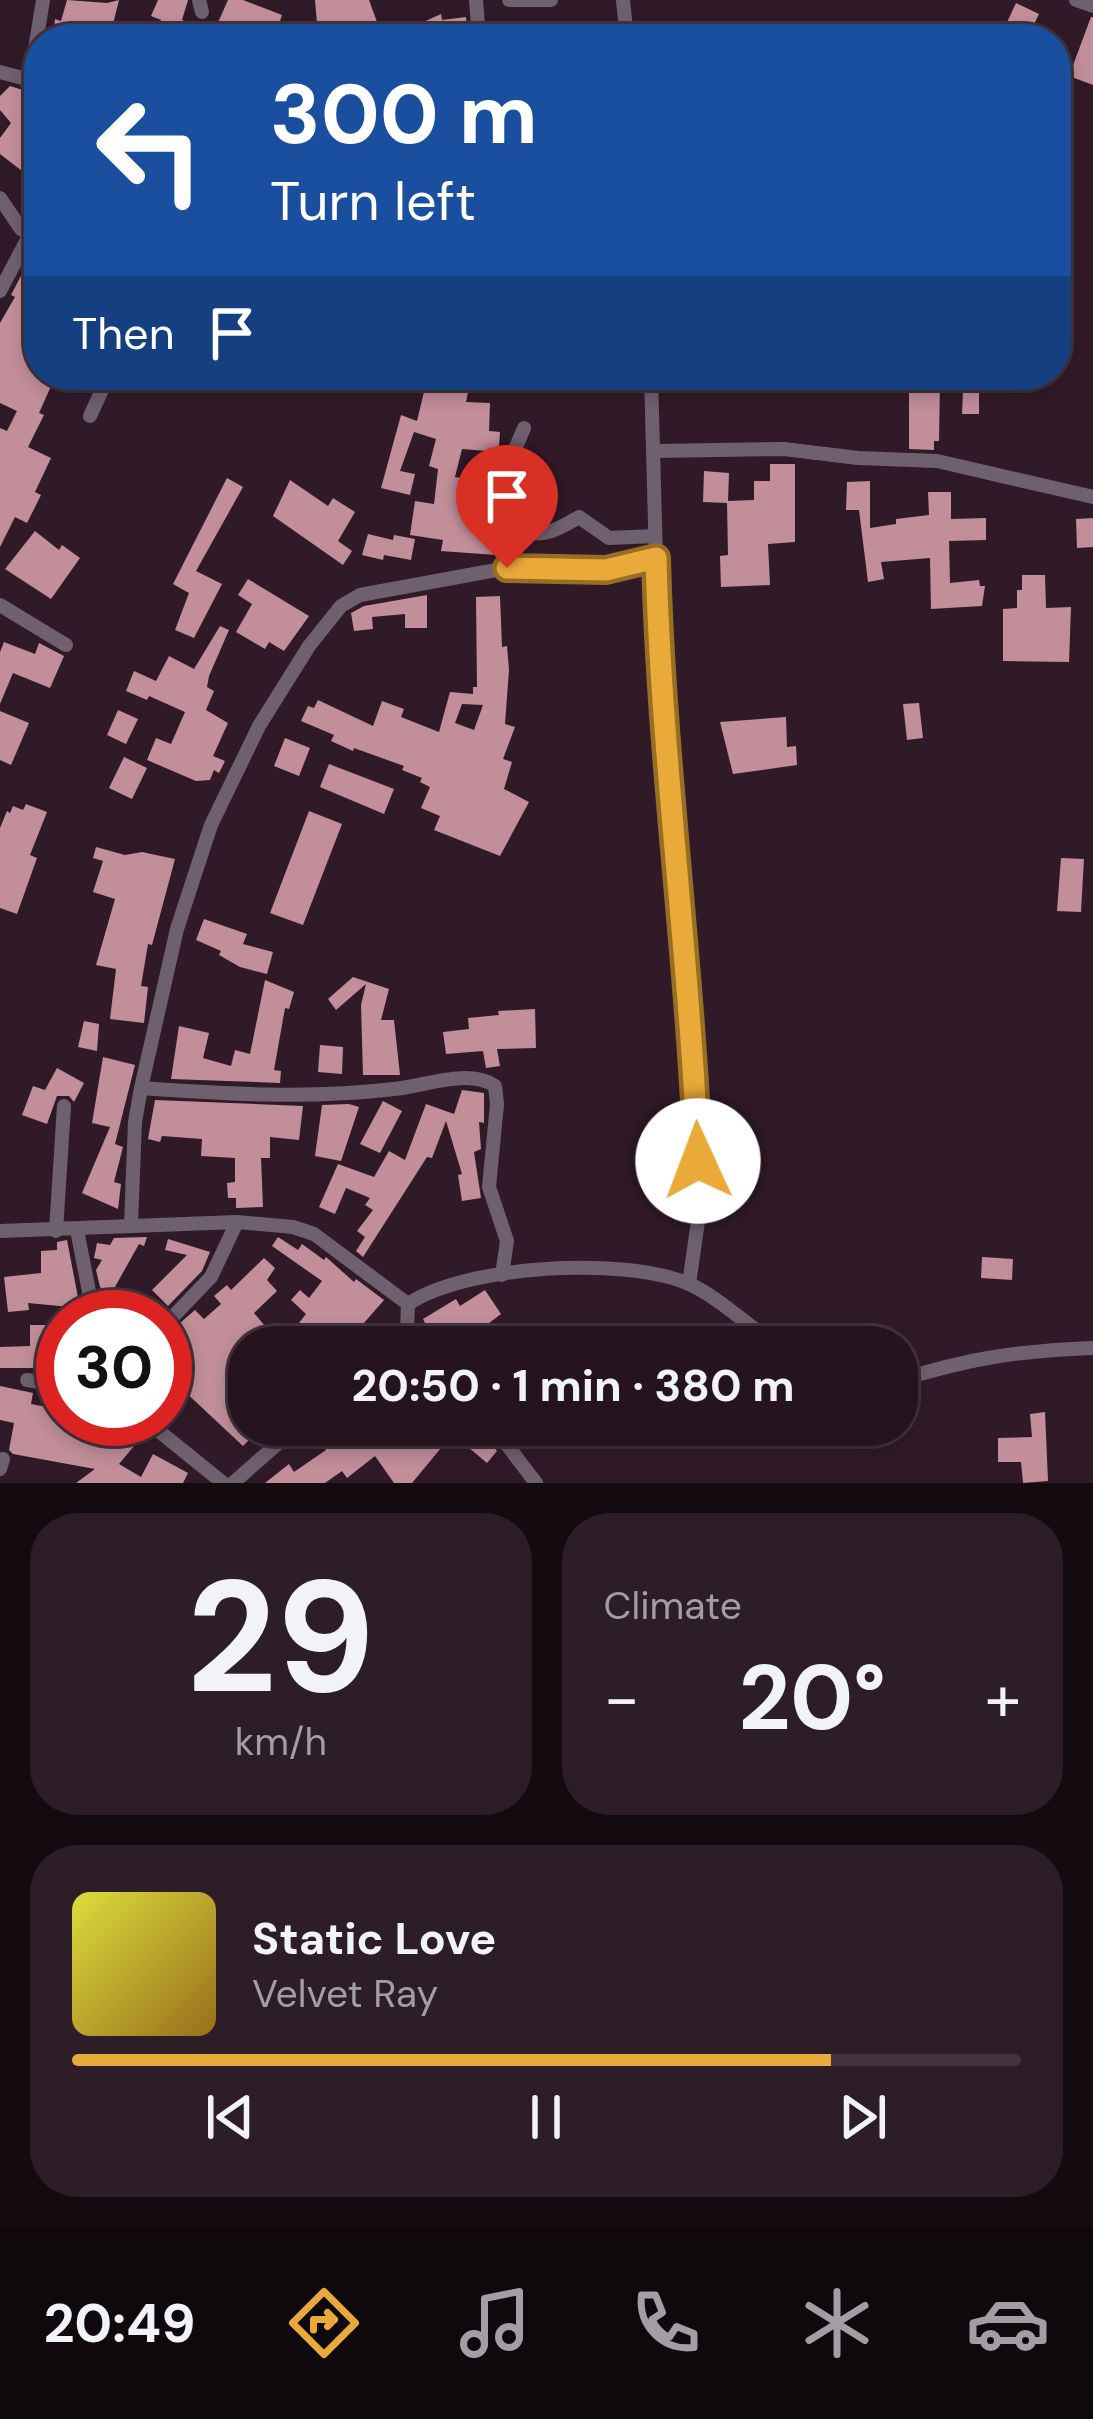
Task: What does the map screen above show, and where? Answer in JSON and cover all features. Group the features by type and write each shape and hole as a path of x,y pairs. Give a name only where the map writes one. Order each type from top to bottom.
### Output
{"street":[{"path":"509,0 551,0"},
{"path":"0,198 24,226"},
{"path":"0,292 24,253"},
{"path":"90,416 102,390"},
{"path":"652,390 658,634 694,1069 700,1207 689,1284"},
{"path":"524,428 513,454 517,526 523,531 548,534 579,517 609,538 655,536"},
{"path":"655,451 784,449 937,461 1093,497"},
{"path":"131,1223 135,1122 177,929 212,825 259,726 309,646 341,606 360,595 507,568 606,570 656,558"},
{"path":"0,604 65,645"},
{"path":"141,1088 309,1094 395,1089 448,1080 490,1081 497,1103 489,1187 507,1241 502,1275"},
{"path":"56,1232 64,1106"},
{"path":"192,1297 211,1277 237,1222"},
{"path":"0,1232 56,1232 131,1223 237,1222 293,1227 314,1234 408,1304"},
{"path":"77,1230 89,1290"},
{"path":"408,1304 430,1289 502,1275 612,1268 689,1284 750,1326"},
{"path":"407,1326 408,1304"},
{"path":"918,1375 1017,1351 1093,1348"},
{"path":"28,1380 36,1381"},
{"path":"177,1446 223,1483"},
{"path":"233,1483 275,1446"},
{"path":"508,1446 536,1483"}],"building":[{"path":"67,0 119,0 113,24 54,24 55,19 61,21"},
{"path":"158,0 188,0 182,20 192,24 160,24 161,20 151,16"},
{"path":"228,0 243,0 282,15 279,24 217,24"},
{"path":"315,0 369,0 377,22 372,24 317,24"},
{"path":"1016,3 1039,14 1034,24 1006,24"},
{"path":"441,14 442,20 466,17 467,24 419,24"},
{"path":"1093,17 1093,85 1071,77"},
{"path":"10,86 24,90 24,172 0,154 0,138 11,123 0,110 0,96"},
{"path":"24,270 24,390 49,390 39,413 44,415 28,447 51,458 27,523 15,517 0,547 0,428 7,431 17,411 0,403 0,323 15,297 11,295"},
{"path":"424,390 468,390 466,402 490,403 489,431 500,432 496,486 484,485 486,451 462,449 455,477 475,480 471,510 498,512 496,555 441,551 443,540 410,535 415,501 434,504 438,469 429,466 436,439 414,432 400,471 415,474 410,495 381,488 401,415 417,421"},
{"path":"909,390 940,390 939,441 934,441 934,450 909,449"},
{"path":"963,390 979,390 979,414 962,414"},
{"path":"770,464 795,464 795,542 768,544 770,585 721,587 720,556 728,555 727,503 703,502 704,471 729,473 728,501 754,500 754,481 770,481"},
{"path":"227,478 243,487 196,571 222,584 194,638 175,630 189,593 173,584"},
{"path":"290,480 328,506 333,498 355,512 338,541 352,551 343,565 273,516"},
{"path":"870,481 870,528 929,515 928,492 951,492 951,519 986,518 986,540 949,541 950,583 979,580 985,586 982,606 931,609 930,558 881,562 884,579 868,582 859,510 846,510 847,482"},
{"path":"1093,518 1093,547 1077,548 1076,519"},
{"path":"35,531 59,550 62,545 80,558 51,599 5,569"},
{"path":"368,534 415,539 411,560 362,555"},
{"path":"1022,575 1045,575 1046,608 1071,607 1069,662 1003,661 1003,609 1017,608"},
{"path":"248,579 309,616 284,651 269,642 265,649 236,632 252,604 238,595"},
{"path":"427,595 427,628 405,628 405,614 372,617 373,629 354,631 351,613 364,606"},
{"path":"500,596 502,647 507,646 509,670 505,724 515,727 503,759 512,762 504,789 529,802 500,856 434,830 440,816 421,808 430,787 420,782 422,778 402,770 404,766 331,741 334,735 301,721 308,706 314,708 318,700 373,726 382,701 404,709 401,717 439,732 450,692 473,694 477,687 476,597","holes":["462,704 483,705 474,730 455,723"]},
{"path":"220,626 229,630 209,676 207,687 214,691 206,710 228,723 213,756 225,761 210,780 196,781 147,760 156,738 171,744 185,712 126,691 134,671 156,681 169,656 194,669"},
{"path":"4,642 35,654 39,643 64,656 50,688 13,673 0,704"},
{"path":"919,703 923,738 907,740 903,704"},
{"path":"118,710 138,719 126,744 107,735"},
{"path":"0,711 29,723 11,765 0,760"},
{"path":"786,717 787,747 796,746 797,765 733,774 720,722"},
{"path":"285,738 310,748 299,776 274,766"},
{"path":"124,757 147,768 132,799 109,788"},
{"path":"329,764 394,789 384,814 320,787"},
{"path":"26,804 47,812 30,855 37,858 17,914 0,908 0,828 7,811 13,806 23,810"},
{"path":"309,811 342,824 303,925 270,913"},
{"path":"96,847 175,859 152,945 148,944 141,986 148,987 144,1023 110,1019 116,969 96,965 115,899 93,892 103,861 93,858"},
{"path":"1061,858 1084,859 1081,912 1057,911"},
{"path":"204,919 247,934 243,944 273,952 267,974 240,967 219,955 221,951 196,940"},
{"path":"353,977 389,989 381,1020 394,1020 400,1075 363,1075 361,1005 366,984 336,1010 328,999"},
{"path":"265,980 294,992 289,1009 285,1008 274,1070 281,1071 280,1083 171,1079 179,1026 209,1033 203,1058 231,1066 235,1050 250,1054"},
{"path":"535,1009 536,1048 497,1049 500,1066 486,1068 483,1051 446,1054 443,1032 469,1029 468,1018"},
{"path":"84,1021 99,1024 97,1051 78,1047"},
{"path":"320,1045 343,1047 342,1074 318,1072"},
{"path":"103,1057 135,1065 115,1144 123,1147 114,1182 121,1184 118,1209 82,1193 110,1127 92,1123"},
{"path":"57,1068 84,1083 74,1102 69,1096 57,1096 47,1124 22,1115 33,1086 45,1090"},
{"path":"462,1090 484,1093 481,1149 474,1152 481,1198 462,1201 458,1175 462,1174 446,1121 432,1158 427,1157 363,1257 356,1251 365,1237 357,1231 373,1210 365,1205 370,1198 346,1188 335,1214 319,1207 338,1164 374,1177 389,1151 405,1160 426,1104 454,1114"},
{"path":"155,1100 303,1106 299,1140 270,1137 270,1158 261,1158 263,1207 236,1208 236,1198 228,1198 227,1183 235,1182 235,1158 201,1156 202,1139 148,1139"},
{"path":"383,1101 402,1111 380,1153 360,1144"},
{"path":"322,1105 359,1107 341,1161 315,1156"},
{"path":"147,1237 113,1290 105,1290 96,1270 102,1260 94,1258 97,1243 110,1245 114,1238"},
{"path":"278,1237 298,1250 302,1244 384,1300 361,1326 297,1326 306,1314 291,1300 300,1290 309,1298 322,1281 272,1246"},
{"path":"168,1239 210,1252 202,1271 184,1290 152,1290 187,1255 165,1250"},
{"path":"67,1240 77,1290 36,1290 36,1304 28,1303 29,1310 8,1312 4,1277 41,1273 41,1251 57,1250 57,1242"},
{"path":"982,1257 1013,1259 1012,1280 981,1278"},
{"path":"264,1258 275,1268 267,1280 277,1291 254,1313 265,1326 228,1326 228,1432 192,1398 192,1313 195,1310 204,1319 221,1304 214,1296 227,1285 231,1290"},
{"path":"485,1290 501,1314 485,1326 426,1326 423,1319 456,1299 460,1306"},
{"path":"30,1325 36,1325 36,1368 0,1368 0,1347 30,1346"},
{"path":"0,1386 33,1393 36,1446 134,1446 119,1464 141,1477 153,1454 188,1473 183,1483 76,1483 95,1469 13,1454 9,1450 14,1423 0,1420"},
{"path":"1045,1412 1048,1481 1023,1483 1021,1462 998,1462 998,1438 1032,1437 1030,1414"},
{"path":"443,1446 412,1483 394,1483 375,1456 347,1478 342,1471 325,1483 265,1483 289,1464 294,1472 324,1447"},
{"path":"493,1446 497,1451 487,1463 468,1447"}],"route":[{"path":"507,568 606,570 656,558 658,634 692,1023 698,1161"}]}
